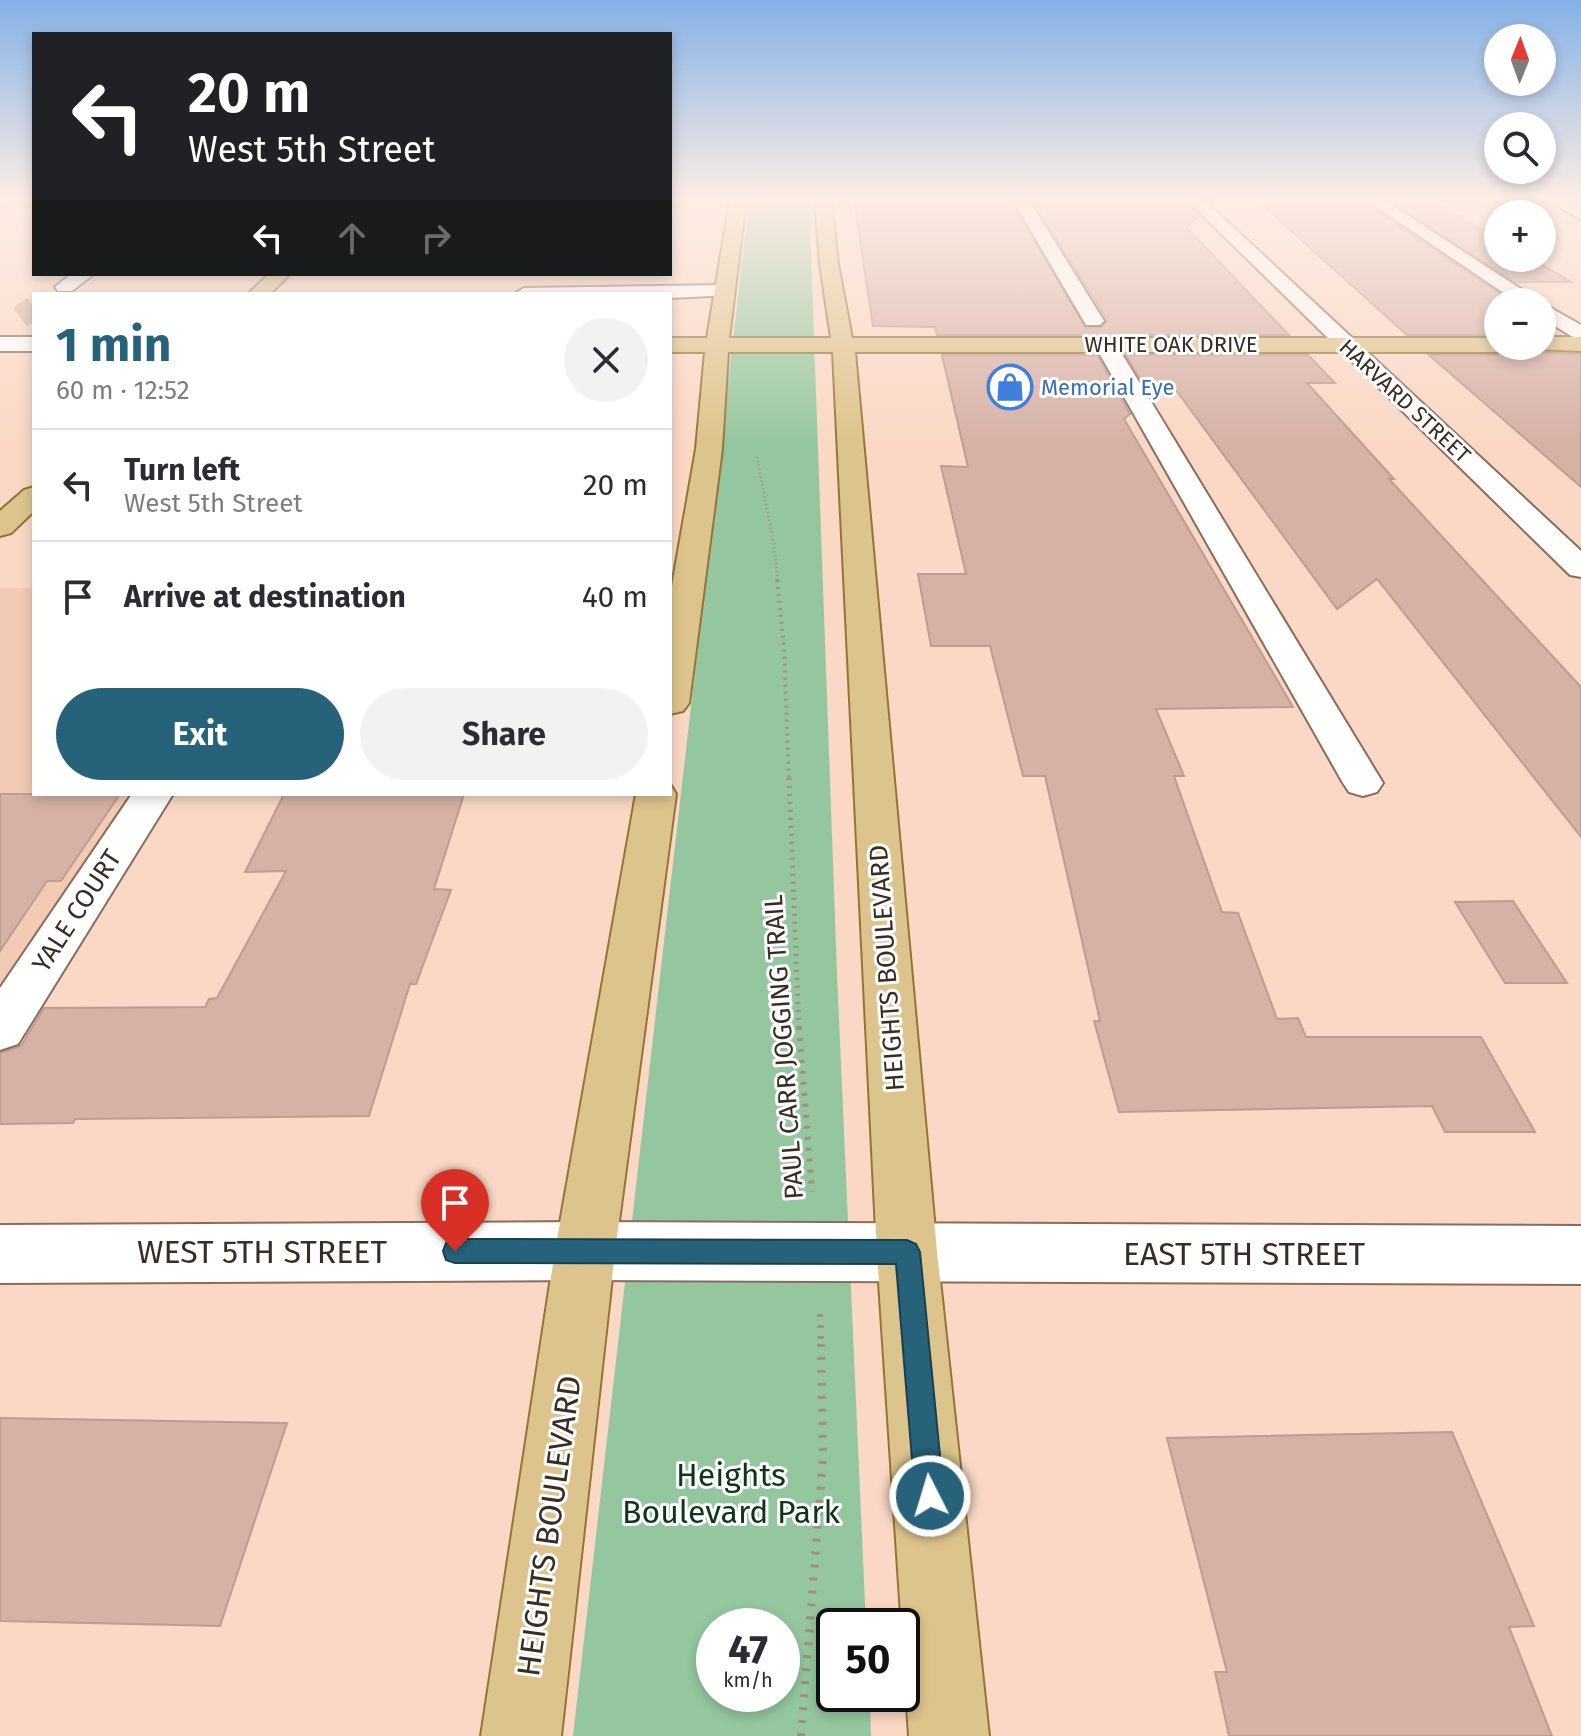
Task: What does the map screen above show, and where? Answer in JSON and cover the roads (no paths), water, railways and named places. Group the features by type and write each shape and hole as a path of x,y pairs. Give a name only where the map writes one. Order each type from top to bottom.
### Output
{"main road":[{"path":"672,679 678,606 709,449 717,345 726,281"},
{"name":"HEIGHTS BOULEVARD","path":"832,281 844,344 907,1252 949,1736"},
{"name":"WHITE OAK DRIVE","path":"672,345 844,344 1099,333 1346,345 1484,345"},
{"path":"1556,344 1581,344"},
{"path":"0,527 32,498"},
{"name":"HEIGHTS BOULEVARD","path":"521,1736 585,1251 656,796"}],"street":[{"path":"65,287 74,281"},
{"path":"1069,281 1363,783"},
{"name":"HARVARD STREET","path":"1279,281 1581,568"},
{"path":"672,292 725,291"},
{"path":"1556,318 1581,335"},
{"path":"0,344 32,344"},
{"name":"YALE COURT","path":"0,1029 152,796"},
{"name":"WEST 5TH STREET","path":"0,1254 907,1252"},
{"name":"EAST 5TH STREET","path":"907,1252 1581,1255"}],"tunnel":[{"path":"20,317 32,308"}],"place":[{"name":"Memorial Eye","path":"1010,387"}],"park label":[{"name":"Heights Boulevard Park","path":"731,1494"}]}
